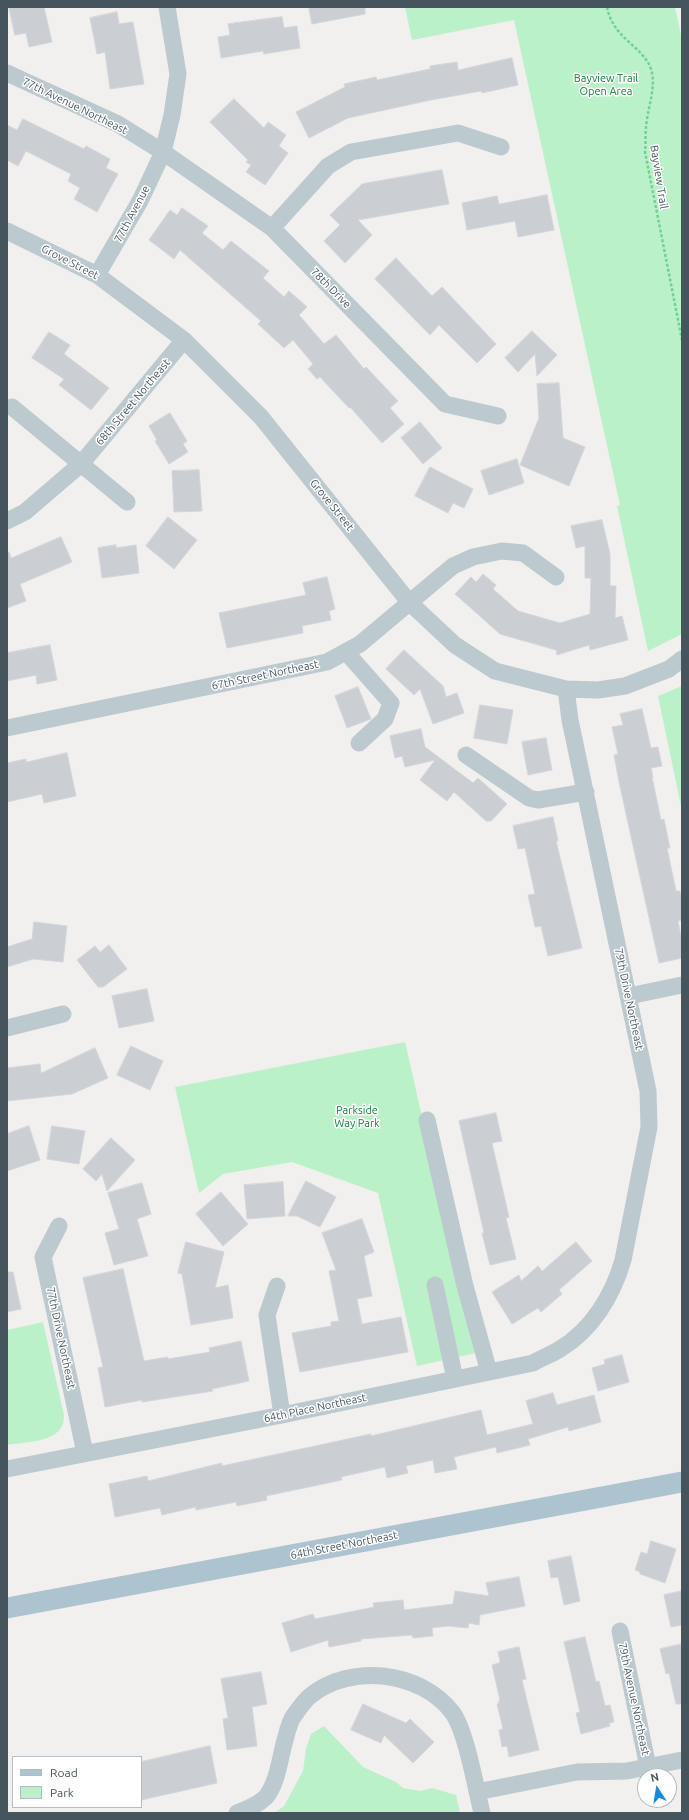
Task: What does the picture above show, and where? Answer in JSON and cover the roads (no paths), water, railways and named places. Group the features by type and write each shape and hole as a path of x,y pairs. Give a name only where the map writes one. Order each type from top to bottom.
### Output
{"main road":[{"name":"64th Street Northeast","path":"7,1608 682,1482"}],"street":[{"name":"77th Avenue","path":"97,275 140,201 163,152 172,114 178,74 166,7"},
{"name":"77th Avenue Northeast","path":"7,73 118,124 163,152"},
{"path":"272,228 328,166 351,152 458,132 501,147"},
{"name":"78th Drive","path":"163,152 272,228 446,404 498,416"},
{"name":"Grove Street","path":"7,231 97,275 184,340 261,417 409,602 455,645 495,671 566,690 598,690 625,686 669,669 682,659"},
{"name":"68th Street Northeast","path":"7,521 26,512 81,464 184,340"},
{"path":"12,407 127,502"},
{"name":"67th Street Northeast","path":"7,728 327,662 360,644 453,566 486,553 502,550 523,553 556,577"},
{"path":"346,652 391,704 385,719 359,743"},
{"name":"79th Drive Northeast","path":"566,690 570,720 648,1091 649,1127 623,1260 618,1280 604,1306"},
{"path":"466,755 529,798 538,800 586,792"},
{"path":"629,996 682,985"},
{"path":"7,1028 62,1014"},
{"path":"427,1120 465,1286 489,1372"},
{"name":"77th Drive Northeast","path":"59,1226 43,1257 85,1453"},
{"path":"435,1285 455,1379"},
{"path":"277,1286 267,1315 282,1415"},
{"name":"64th Place Northeast","path":"7,1469 282,1415 533,1363 561,1349 579,1334 604,1306"},
{"name":"79th Avenue Northeast","path":"620,1631 648,1767"},
{"path":"237,1813 251,1807 266,1796 274,1780 292,1718 310,1696 337,1681 362,1676 386,1676 409,1682 437,1696 453,1713 463,1736 482,1813"},
{"path":"477,1792 577,1772 627,1771 682,1760"}],"park label":[{"name":"Bayview Trail Open Area","path":"606,84"},
{"name":"Parkside Way Park","path":"357,1116"}]}
